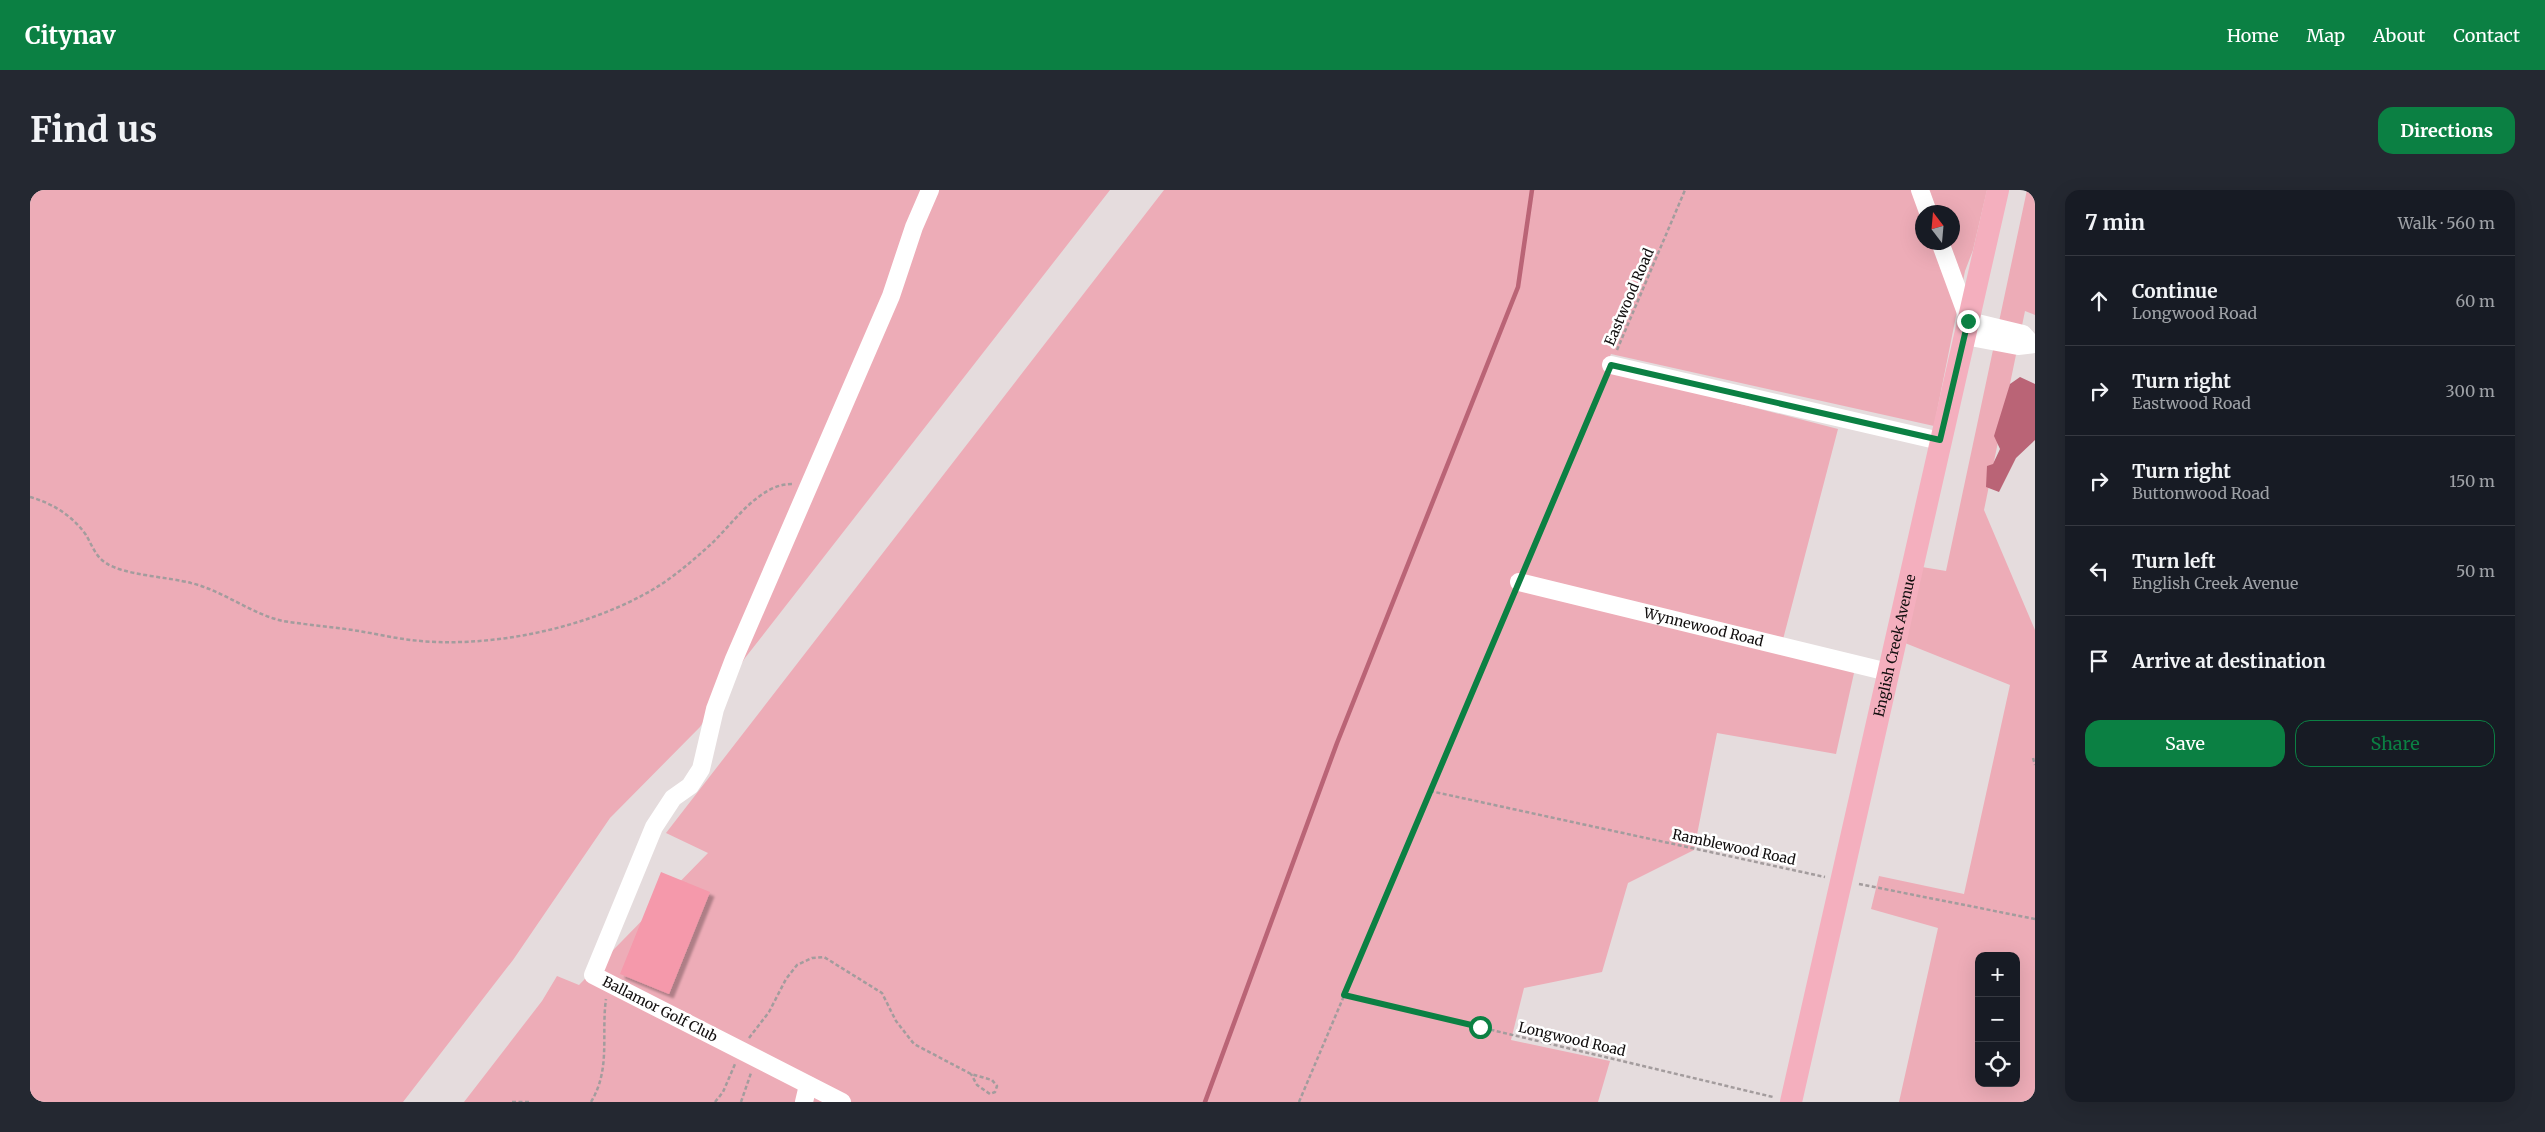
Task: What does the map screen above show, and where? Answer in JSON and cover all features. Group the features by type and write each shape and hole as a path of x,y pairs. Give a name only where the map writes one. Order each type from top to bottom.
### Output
{"main road":[{"name":"English Creek Avenue","path":"1791,1102 1998,190"}],"street":[{"path":"808,484 891,296 914,227 930,190"},
{"path":"1920,190 1925,205"},
{"path":"1942,250 1967,329 2018,346 2033,344"},
{"path":"1611,365 1940,440"},
{"name":"Ballamor Golf Club","path":"808,484 734,658 715,709 701,769 690,786 673,798 654,827 593,975 842,1102"},
{"name":"Wynnewood Road","path":"1519,582 1888,672"},
{"path":"804,1102 808,1085"}],"path":[{"name":"Eastwood Road","path":"1299,1102 1685,190"},
{"path":"30,496 56,507 75,522 85,534 98,557 116,568 193,583 270,618 283,621 412,641 473,642 573,623 608,612 642,596 672,578 771,489 789,484 808,484"},
{"path":"2033,758 2035,765"},
{"name":"Ramblewood Road","path":"1430,791 1841,881 2035,919"},
{"path":"714,1102 723,1092 739,1050 768,1012 786,979 797,965 812,958 824,957 882,993 896,1021 914,1044 971,1074 992,1080 997,1086 995,1092 990,1094 984,1091 977,1085 971,1074"},
{"path":"591,1102 603,1075 606,1049 604,1014 610,984"},
{"name":"Longwood Road","path":"1344,995 1791,1102"},
{"path":"741,1102 752,1071 767,1064"},
{"path":"512,1102 530,1102"}],"shaded area":[{"path":"30,190 1110,190 745,658 700,727 610,818 513,960 403,1102 30,1102"},
{"path":"1164,190 1987,190 1973,250 1965,271 1934,426 1611,354 1604,369 1838,429 1781,647 1856,664 1836,754 1717,733 1694,850 1628,883 1602,972 1524,988 1511,1040 1610,1061 1598,1102 464,1102 542,1001 557,976 579,985 708,853 666,833"},
{"path":"2027,190 2035,190 2035,315 2025,311 1984,510 2035,630 2035,1102 1899,1102 1938,928 1871,909 1879,876 1964,894 2010,685 1905,643 1922,567 1946,571"},
{"path":"2020,377 2035,384 2035,440 2016,458 1999,492 1986,487 1987,466 1993,464 2000,449 1994,436 2010,384"}],"building":[{"path":"661,872 710,892 669,994 620,974"}],"waterway":[{"path":"1205,1102 1337,743 1518,287 1532,190"}],"route":[{"path":"1480,1027 1344,995 1611,365 1940,440 1968,321"}]}
